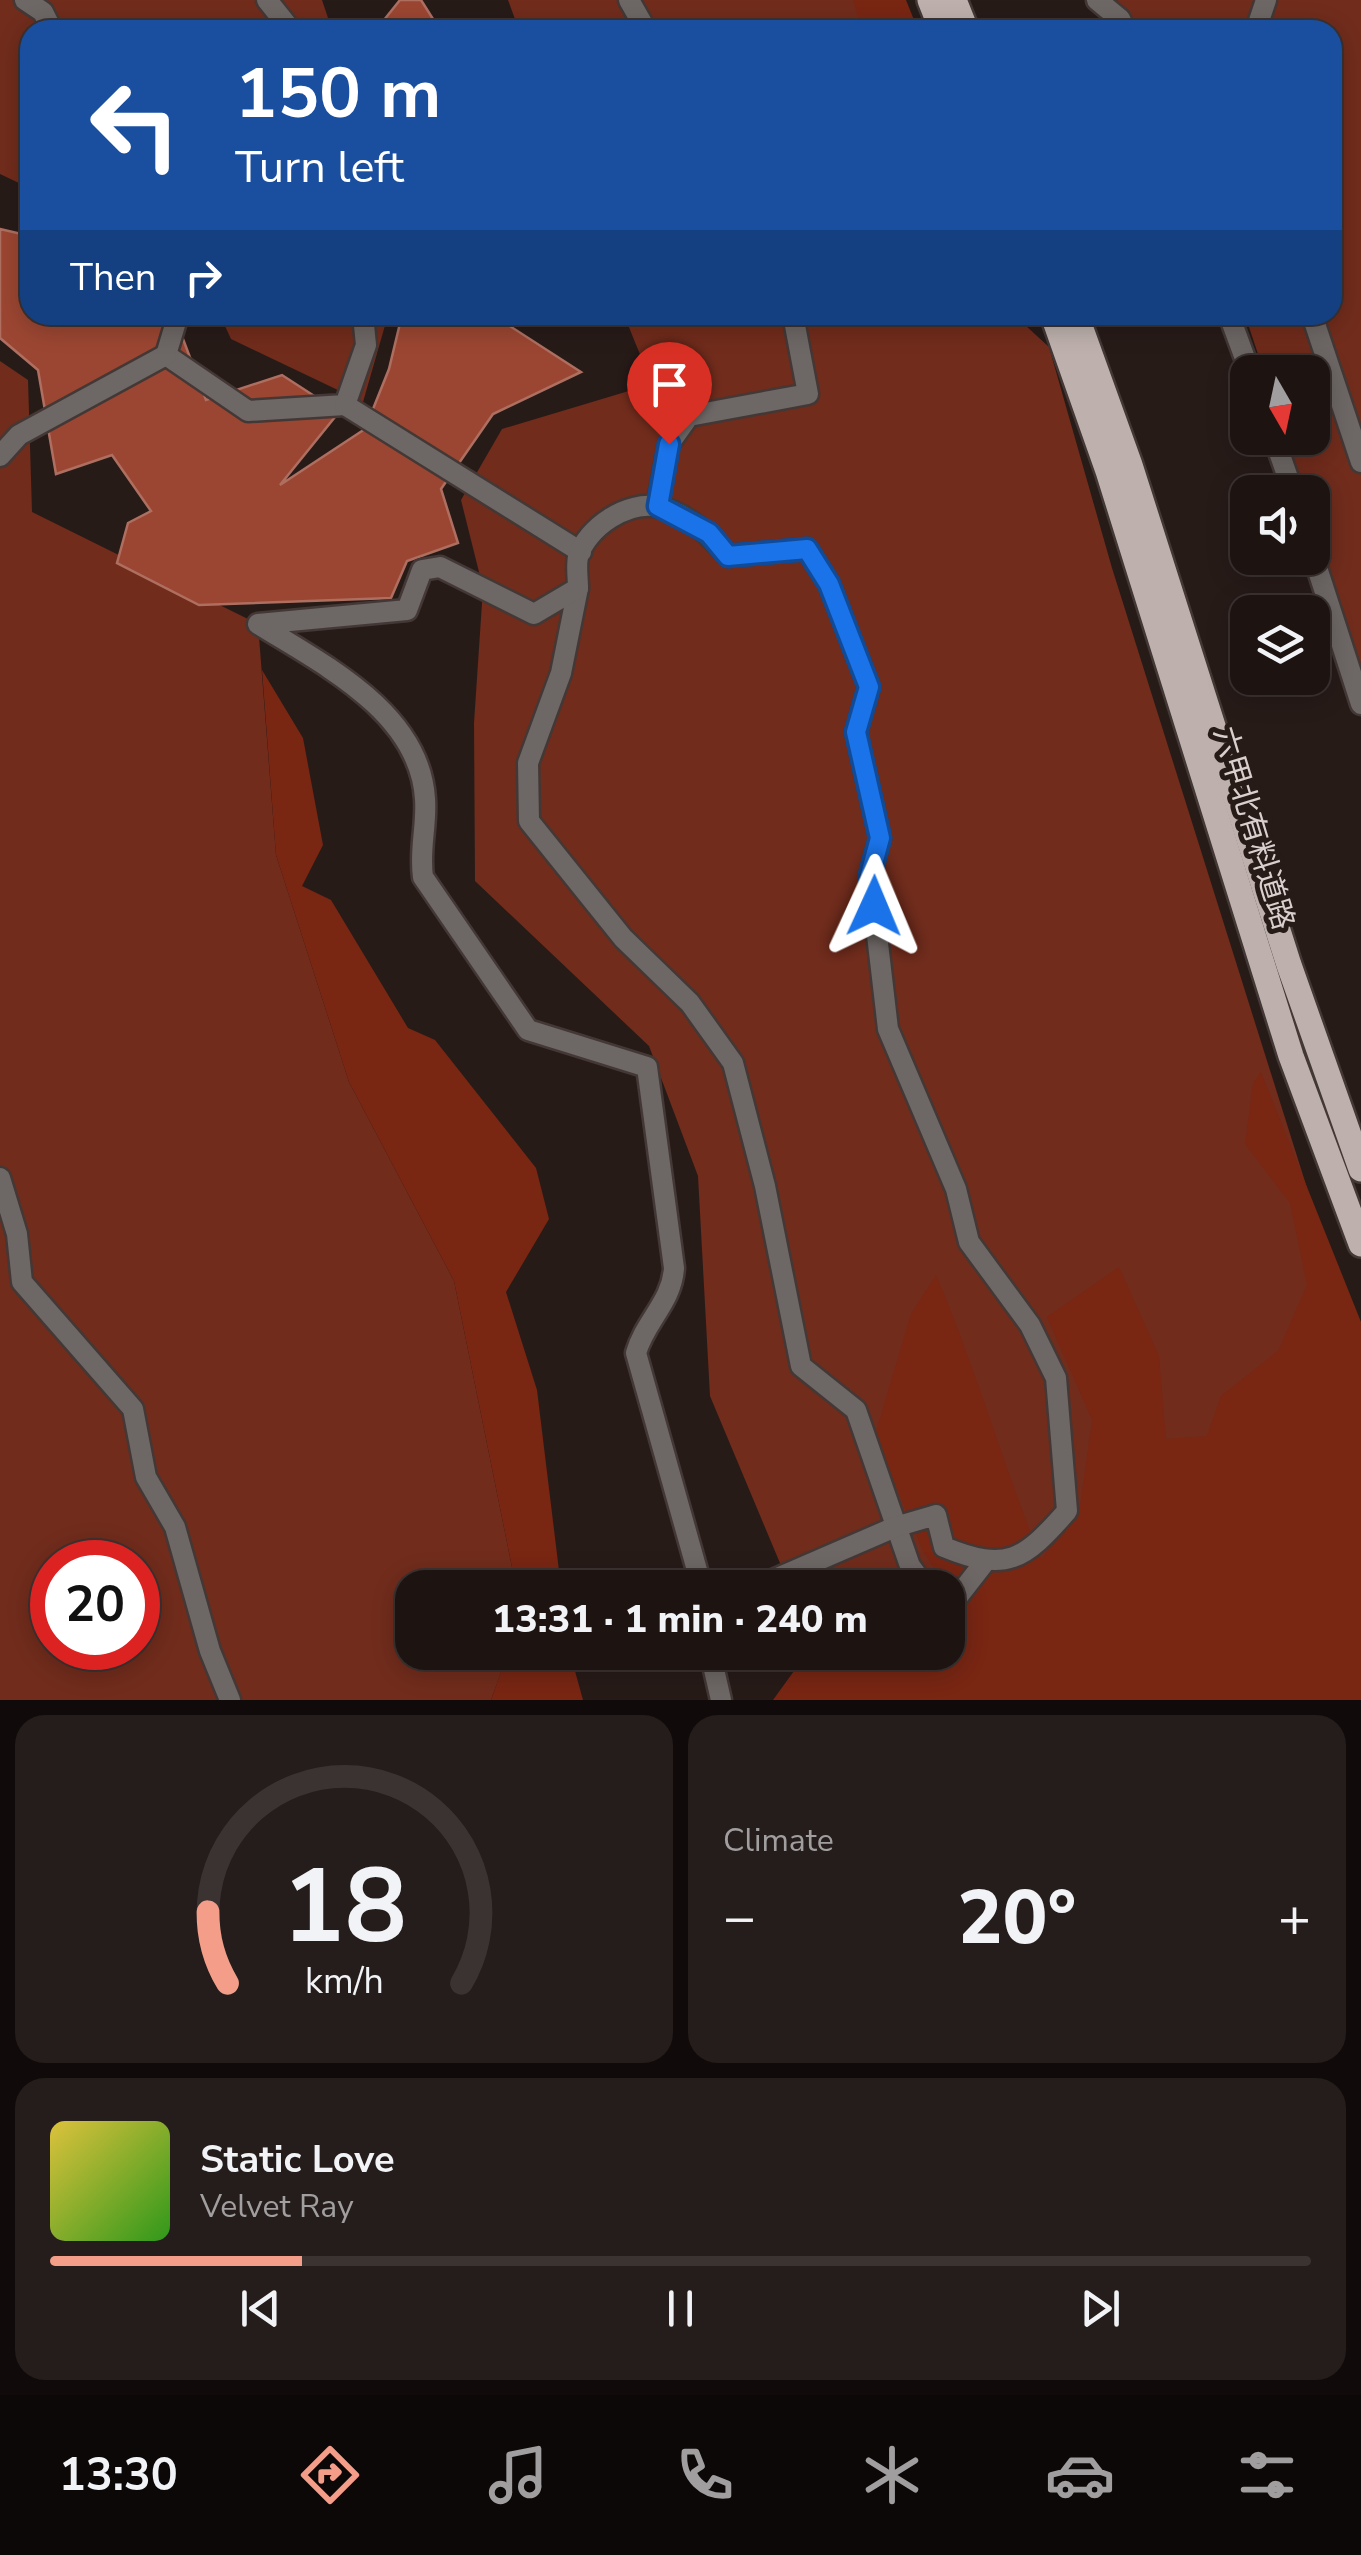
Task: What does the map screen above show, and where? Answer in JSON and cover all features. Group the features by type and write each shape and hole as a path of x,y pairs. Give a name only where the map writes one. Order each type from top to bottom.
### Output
{"main road":[{"name":"六甲北有料道路","path":"1057,325 1114,489 1308,1107 1361,1244"},
{"name":"六甲北有料道路","path":"1080,325 1136,483 1289,965 1361,1169"},
{"path":"1289,965 1361,1129"}],"street":[{"path":"25,0 43,12 47,20"},
{"path":"266,0 283,20"},
{"path":"1097,0 1121,20"},
{"path":"0,456 19,435 166,354 175,325"},
{"path":"345,405 366,345 365,325"},
{"path":"658,506 669,444 689,416 808,394 795,325"},
{"path":"1233,325 1244,355"},
{"path":"1315,325 1361,462"},
{"path":"166,354 248,411 345,405 581,552"},
{"path":"913,1570 856,1410 801,1366 765,1186 733,1064 690,1003 623,938 529,821 528,762 561,674 581,552 590,537 616,512 658,506 709,533 728,556 807,549 829,584 869,687 856,732 880,838 870,875 888,1029 956,1189 968,1242 1030,1325 1056,1378 1067,1512 1033,1550 984,1563 965,1587"},
{"path":"578,588 534,614 440,567 422,570 406,610 258,624 345,679 407,743 426,798 419,848 423,876 528,1030 648,1067 674,1268 673,1289 641,1335 636,1353 697,1570"},
{"path":"1319,575 1361,704"},
{"path":"0,1178 17,1234 22,1282 133,1408 146,1477 174,1527 210,1651 230,1700"},
{"path":"796,1570 895,1527 936,1515 944,1547 984,1563"},
{"path":"714,1670 721,1700"}],"shaded area":[{"path":"0,0 322,0 329,20 20,20 20,184 0,174"},
{"path":"400,0 421,0 434,20 384,20"},
{"path":"508,0 870,0 879,20 515,20"},
{"path":"853,0 906,0 914,20 858,20"},
{"path":"1117,0 1361,0 1361,665 1330,570 1330,475 1298,475 1292,455 1330,455 1330,355 1258,355 1248,325 1342,325 1342,20 1128,20"},
{"path":"0,229 20,234 20,325 178,325 206,400 282,375 339,412 280,485 365,429 389,369 400,325 508,325 581,372 493,414 441,489 458,543 407,561 391,598 199,605 117,563 128,523 151,511 112,455 56,474 38,370 0,338"},
{"path":"225,325 385,325 363,402 231,339"},
{"path":"628,325 1025,325 1049,347 1112,568 1307,1188 1345,1337 965,1637 965,1570 783,1570 710,1396 698,1176 649,1046 475,881 474,723 483,588 461,500 502,429 652,384"},
{"path":"0,361 28,380 32,512 258,624 276,855 349,1082 454,1281 513,1570 395,1570 395,1670 502,1670 491,1700 0,1700"},
{"path":"262,670 303,738 323,845 302,886 331,900 408,1028 435,1040 536,1168 549,1219 506,1292 537,1390 559,1570 513,1570 454,1281 349,1082 276,855"},
{"path":"1261,1072 1361,1322 1361,1700 773,1700 794,1670 965,1670 965,1570 935,1570 923,1551 875,1435 911,1314 936,1275 1041,1559 1079,1513 1092,1420 1047,1317 1119,1267 1159,1356 1166,1439 1207,1436 1221,1396 1278,1351 1307,1285 1290,1203 1245,1144 1253,1083"},
{"path":"502,1670 575,1670 583,1700 491,1700"}],"route":[{"path":"669,444 658,506 709,533 728,556 807,549 829,584 869,687 856,732 880,838 870,875 874,906"}]}
